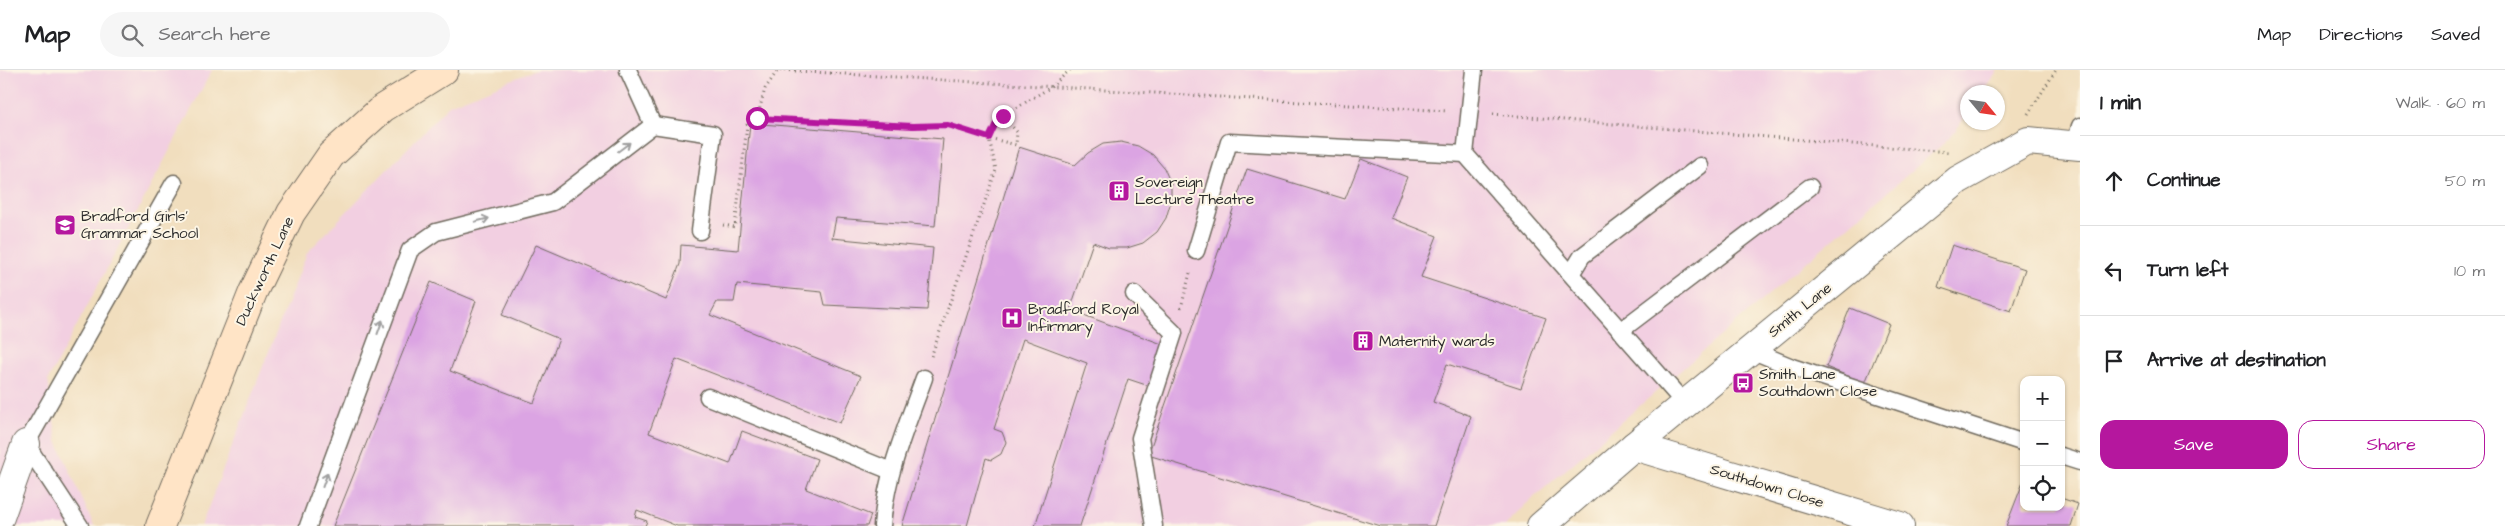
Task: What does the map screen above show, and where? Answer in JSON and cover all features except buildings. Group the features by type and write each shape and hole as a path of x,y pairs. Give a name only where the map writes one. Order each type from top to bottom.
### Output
{"street":[{"name":"Duckworth Lane","path":"160,526 253,292 291,213 331,154 383,108 444,70"},
{"name":"Smith Lane","path":"1542,526 1634,446 1958,180 2028,141 2078,139"},
{"path":"0,517 26,444"},
{"name":"Southdown Close","path":"1634,446 1900,526"}],"lane":[{"path":"628,70 654,125"},
{"path":"1465,154 1474,70"},
{"path":"308,526 410,250 436,232 553,202 654,125 713,134 701,225"},
{"path":"1196,251 1229,142 1465,154 1685,404"},
{"path":"1571,274 1582,256 1700,166"},
{"path":"80,526 26,444 174,183"},
{"path":"1620,331 1810,187"},
{"path":"1134,294 1174,332 1140,438 1154,526"},
{"path":"1751,350 1792,367 2020,442"},
{"path":"882,526 884,495 924,378"},
{"path":"708,397 891,471"},
{"path":"2065,457 2080,462"}],"path":[{"path":"757,118 765,88 779,70 1471,112 1951,152"},
{"path":"937,338 996,170 989,138 998,119 1051,87 1070,70"},
{"path":"701,225 735,227 748,117 913,126 948,125 1016,145 1017,132 1003,116"},
{"path":"1174,332 1196,251"}],"shaded area":[{"name":"Bradford Girls' Grammar School","path":"0,70 212,70 48,380 57,441 94,526 0,526"},
{"name":"Bradford Royal Infirmary","path":"536,70 1998,70 1987,85 1960,85 1960,124 1951,137 1525,505 1505,526 201,526 307,253 449,105"}],"place":[{"name":"Sovereign Lecture Theatre","path":"1119,191"},
{"name":"Bradford Girls' Grammar School","path":"65,225"},
{"name":"Bradford Royal Infirmary","path":"1012,318"},
{"name":"Maternity wards","path":"1363,341"},
{"name":"Smith Lane Southdown Close","path":"1743,383"}],"route":[{"path":"757,118 913,126 948,125 989,138 998,119 1003,116"}]}
